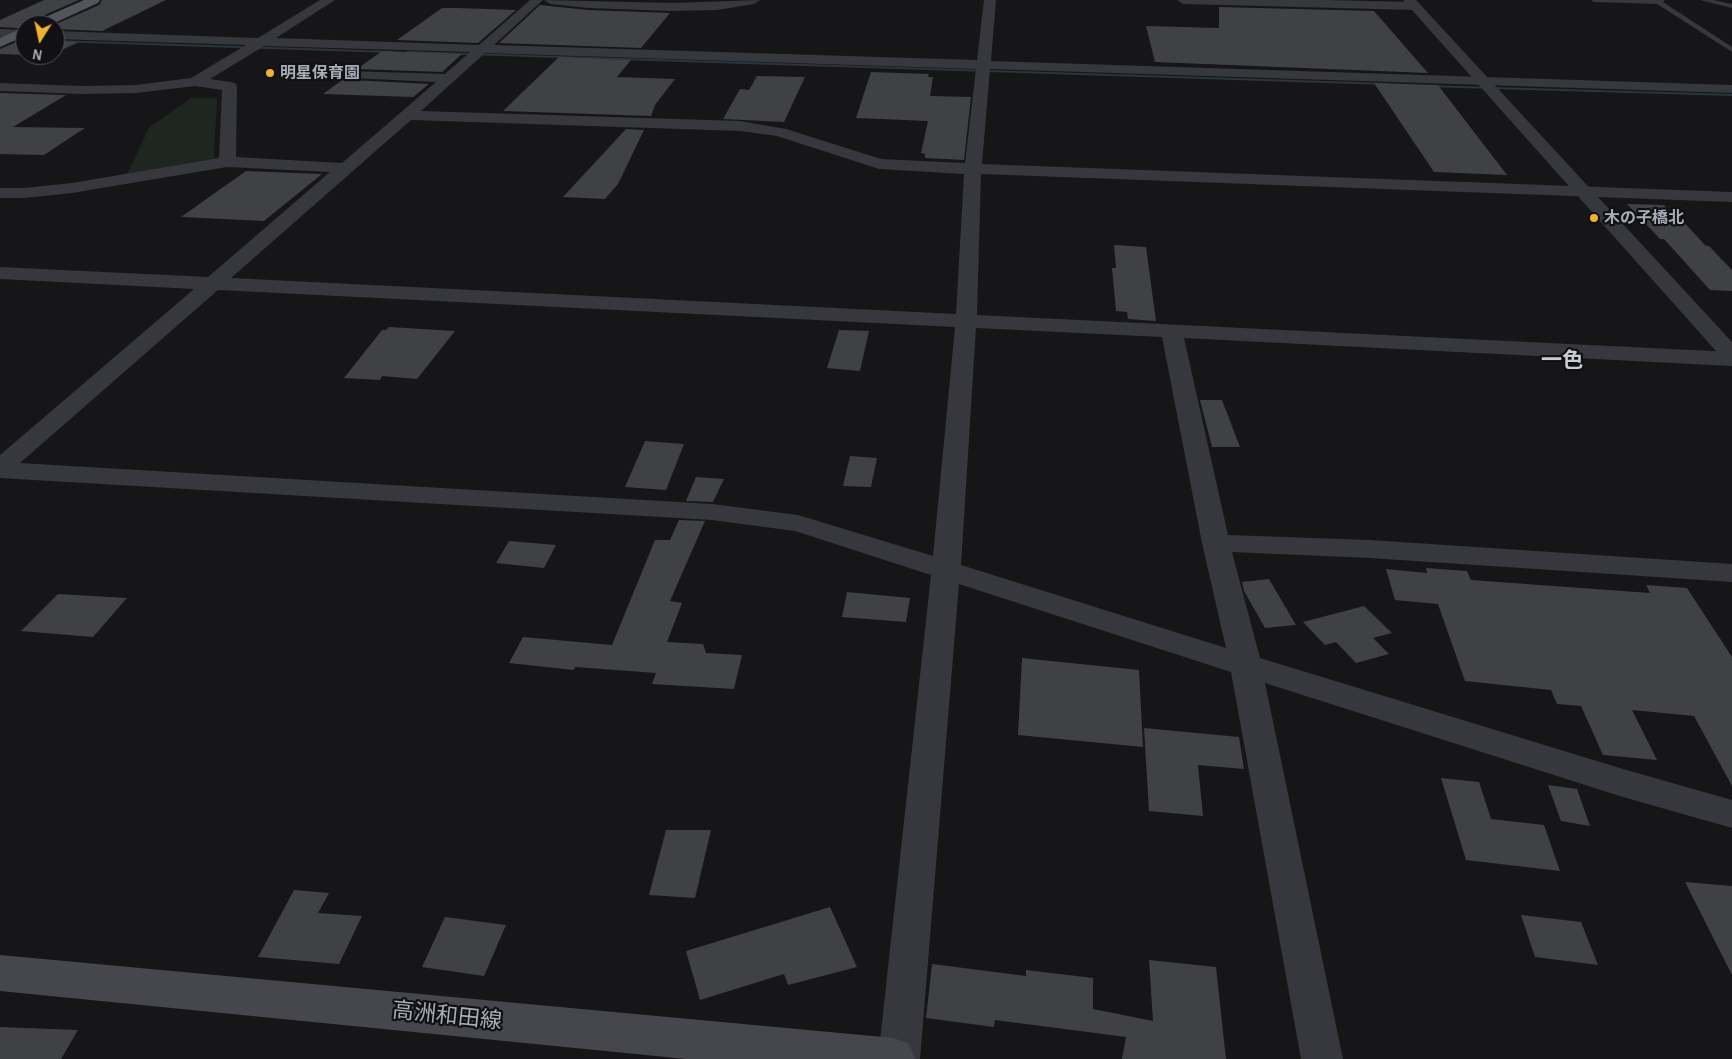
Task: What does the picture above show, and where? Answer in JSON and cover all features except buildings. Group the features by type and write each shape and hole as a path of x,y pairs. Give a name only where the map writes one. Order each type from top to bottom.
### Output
{"main road":[{"path":"61,15 94,0"},
{"path":"0,43 15,36"},
{"name":"高洲和田線","path":"0,973 894,1059"}],"street":[{"path":"195,82 329,0"},
{"path":"0,469 537,0"},
{"path":"550,0 588,4 694,7 754,0"},
{"path":"899,1059 946,569 966,320 973,169 990,0"},
{"path":"1183,0 1411,3 1732,357"},
{"path":"0,33 15,33"},
{"path":"65,35 482,48 984,69 1732,89"},
{"path":"350,74 449,78"},
{"path":"0,87 83,90 136,89 195,82 230,86 227,162"},
{"path":"407,115 740,126 780,132 879,164 1732,198"},
{"path":"0,193 24,193 72,188 227,162 344,168"},
{"path":"0,273 1732,357"},
{"path":"1172,330 1216,543 1246,665 1322,1059"},
{"path":"0,469 712,512 798,523 1623,783 1732,814"},
{"path":"1216,543 1370,549 1732,573"}],"lane":[{"path":"1594,0 1660,1 1732,50"},
{"path":"1703,0 1732,6"}],"shaded area":[{"path":"191,98 217,98 214,159 127,174 149,128"}],"waterway":[{"path":"0,39 15,40"},
{"path":"65,41 392,52"},
{"path":"408,52 1387,84"},
{"path":"1427,86 1732,95"}],"place":[{"name":"明星保育園","path":"270,73"},
{"name":"木の子橋北","path":"1594,218"}],"district":[{"name":"一色","path":"1562,361"}]}
